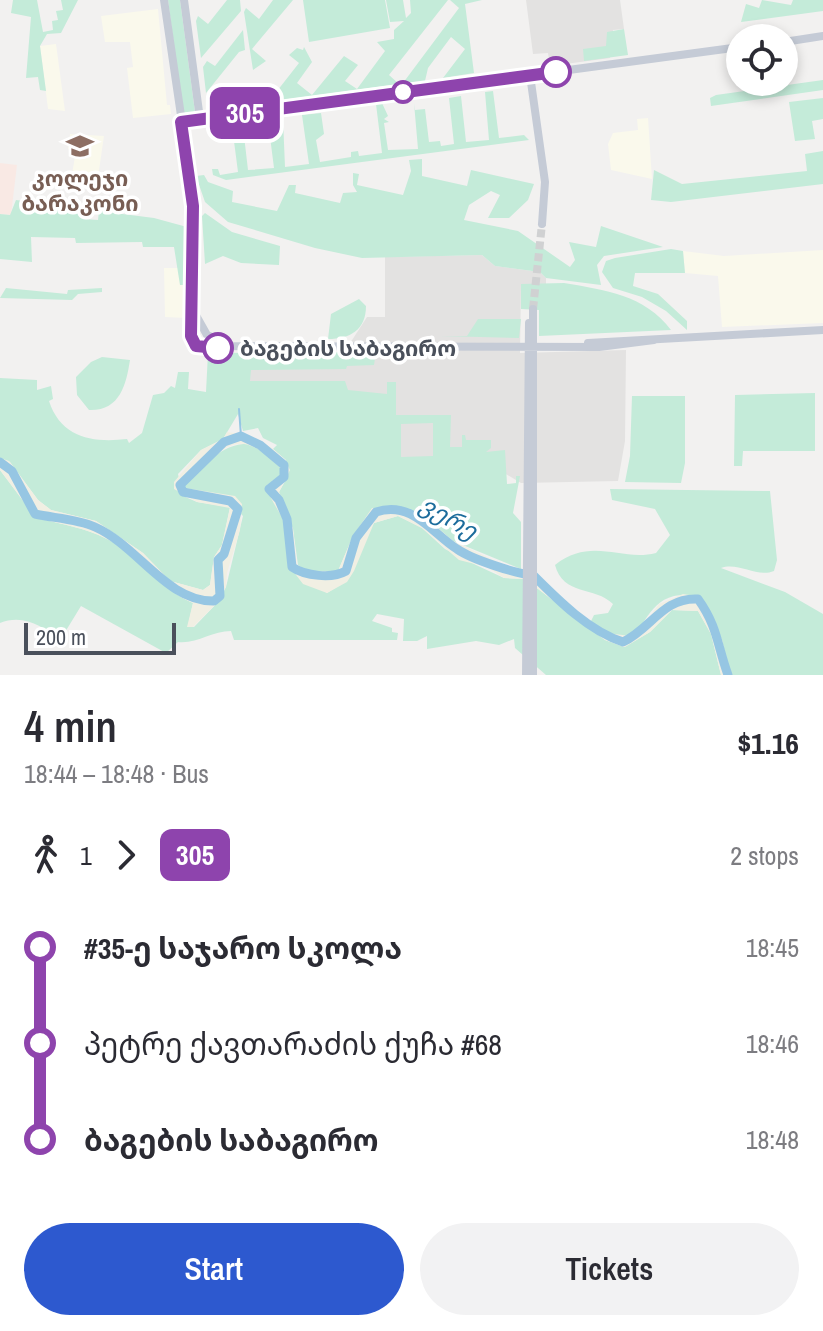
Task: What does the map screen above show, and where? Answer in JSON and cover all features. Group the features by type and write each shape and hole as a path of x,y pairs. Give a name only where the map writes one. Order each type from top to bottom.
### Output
{"main road":[{"path":"164,0 193,206 192,340"},
{"path":"184,0 200,119"},
{"path":"798,40 823,36"},
{"path":"181,122 726,49"},
{"path":"530,75 546,186 542,224"},
{"path":"193,309 206,333 207,343 200,347"},
{"path":"529,671 530,345 533,312"},
{"path":"192,340 200,347 530,345 823,330"},
{"path":"192,340 195,333 206,333 235,346"}],"shaded area":[{"path":"526,0 620,0 624,29 613,30 610,58 550,66 548,53 533,54"},
{"path":"158,9 167,105 170,105 171,114 133,118 127,68 133,67 130,42 105,42 101,16"},
{"path":"56,44 65,111 48,109 40,46"},
{"path":"648,118 652,179 611,170 608,144 613,133 638,130 637,119"},
{"path":"70,134 104,136 98,177 72,174 76,151 68,149"},
{"path":"0,163 17,165 11,215 0,214"},
{"path":"823,250 823,323 722,327 718,276 685,273 683,251 724,256"},
{"path":"482,255 495,266 540,272 546,278 546,284 521,284 520,353 626,350 625,441 618,481 521,483 504,473 388,460 209,395 208,354 343,354 367,317 385,317 385,257"},
{"path":"164,268 180,268 180,285 187,285 186,318 165,317"}],"green space":[{"path":"13,0 37,0 43,32 53,30 52,21 58,20 56,11 63,10 61,0 78,0 61,33 47,34 40,46 46,91 40,90 38,77 26,78 31,17 11,13"},
{"path":"168,0 180,0 195,112 183,113"},
{"path":"227,0 240,0 241,11 201,58 198,16 208,24"},
{"path":"273,0 293,0 252,49 266,61 253,70 244,12 246,8 259,19"},
{"path":"303,0 385,0 390,28 309,42"},
{"path":"386,0 403,0 406,18 411,13 410,0 448,0 389,75 399,84 259,103 260,87 260,93 270,100 299,63 289,55 297,48 303,50 304,47 312,62 297,83 312,95 344,56 358,65 345,81 357,89 385,51 377,42 394,39 394,30 404,21 390,22"},
{"path":"450,0 482,0 465,4 474,73 443,78 465,49 451,37 428,68 425,81 403,83 459,8"},
{"path":"762,0 791,5 793,0 823,0 823,11 741,22 746,4 759,8"},
{"path":"624,29 628,55 584,61 583,49 606,46 607,32"},
{"path":"243,30 245,50 239,52 206,93 203,67 207,61 215,66"},
{"path":"823,80 823,90 798,94 798,84"},
{"path":"493,91 499,138 524,135 529,140 226,180 213,175 212,169 218,169 220,175 238,172 232,126 243,127 248,170 274,168 268,121 283,119 285,167 309,164 302,115 321,113 324,134 316,140 320,162 351,157 351,152 358,151 359,156 382,153 376,104 382,103 388,116 384,119 389,122 384,123 388,150 418,149 414,103 415,110 425,109 429,142 440,141 441,146 454,144 449,98 461,96 466,142 489,140 485,92"},
{"path":"716,95 781,96 711,106 710,98"},
{"path":"823,98 823,119 812,121 815,139 795,141 789,102"},
{"path":"823,151 823,184 671,202 651,200 654,170 682,184 807,171 805,154"},
{"path":"422,159 422,176 467,186 471,170 534,184 528,200 509,218 488,218 500,195 491,191 469,205 464,220 518,231 570,267 575,260 569,242 596,247 601,226 663,247 604,256 597,265 601,285 546,278 540,272 495,266 482,255 362,258 315,248 228,222 205,202 196,176 204,175 208,182 233,191 232,202 277,211 289,185 296,185 295,193 340,203 343,193 357,192 353,185 353,173 359,174 357,185 403,195 411,171 409,160"},
{"path":"16,200 85,209 84,219 98,220 99,211 154,218 187,227 185,285 180,285 174,247 143,247 142,242 76,243 75,238 31,237 32,262 0,259 0,214 10,215"},
{"path":"205,213 232,232 280,246 279,265 241,263 223,256 205,264 202,216"},
{"path":"671,249 683,251 685,273 635,273 633,286 658,294 687,321 687,330 666,311 642,297 613,288 602,272 606,261 615,258"},
{"path":"564,283 609,292 637,302 661,318 671,330 539,336 539,310 521,309 521,284"},
{"path":"6,288 67,294 68,290 102,288 102,292 78,294 72,300 0,298"},
{"path":"359,299 366,306 360,327 350,335 328,339 331,314"},
{"path":"478,319 521,319 519,338 440,336 467,336"},
{"path":"376,352 374,365 347,366 346,369 251,370 250,381 345,381 348,390 387,394 387,382 396,382 396,415 451,415 450,447 462,447 462,435 466,440 491,440 491,448 486,452 505,450 507,484 516,483 516,476 520,476 513,513 521,522 521,569 453,541 431,522 381,507 353,536 338,571 308,572 298,565 293,529 279,492 287,478 286,460 273,449 277,445 263,438 258,428 243,431 238,414 223,439 201,450 178,474 183,496 197,502 230,507 222,545 214,557 210,585 203,590 170,581 143,553 96,521 51,510 38,500 10,462 0,458 0,378 37,380 37,390 51,386 53,399 49,401 54,413 70,430 102,440 127,439 129,443 142,433 153,395 164,393 171,386 175,388 178,372 189,372 188,389 206,392 208,353","holes":["433,423 433,456 401,457 401,424"]},
{"path":"102,357 130,360 126,378 115,401 108,406 89,410 77,395 76,377 91,362"},
{"path":"815,393 815,451 743,451 742,466 734,466 735,395"},
{"path":"632,396 685,396 685,463 681,483 625,482 630,456"},
{"path":"254,444 282,469 282,475 272,481 271,498 284,522 290,567 327,593 348,577 374,523 398,516 422,528 445,549 476,565 504,578 525,579 605,640 624,647 650,632 672,610 698,611 711,634 721,675 546,675 515,648 514,639 499,645 476,641 427,649 427,636 417,641 403,641 404,619 377,614 372,621 392,628 392,632 398,633 397,640 234,640 231,631 178,642 166,653 81,606 59,642 32,623 16,620 0,623 0,470 36,518 82,529 114,542 174,592 193,603 188,626 194,627 219,601 226,587 243,516 221,497 185,488 185,483 223,450"},
{"path":"610,489 770,491 777,560 774,571 761,573 734,567 721,568 785,592 823,614 823,675 730,675 722,640 700,597 677,595 661,602 632,635 622,637 609,633 591,621 594,615 608,613 613,604 606,598 565,582 555,565 581,552 656,553 670,535 655,509 612,500"}],"sand":[{"path":"227,432 264,443 279,454 290,470 279,492 293,529 297,565 308,572 338,571 353,536 372,508 410,512 431,522 453,541 504,565 534,573 563,602 606,633 631,636 640,630 659,604 683,594 701,597 722,640 730,675 721,675 711,634 698,611 672,610 650,632 625,647 605,640 525,579 504,578 487,567 459,560 422,528 398,516 374,523 347,582 327,593 303,584 290,567 286,527 267,485 282,475 282,469 266,454 241,444 220,451 185,483 185,488 235,496 242,504 240,530 226,586 219,601 193,627 187,627 193,603 174,592 114,542 82,529 36,518 0,470 0,458 9,461 38,500 51,510 96,521 143,553 170,581 203,590 210,585 214,557 222,545 230,508 197,502 174,489 174,482 201,450 223,439"}],"waterway":[{"path":"239,409 241,436"},
{"name":"ვერე","path":"0,462 12,471 35,514 95,527 111,536 182,593 214,601 220,596 218,560 224,554 238,509 230,501 183,492 180,485 224,442 241,436 260,445 284,465 284,477 269,489 279,500 287,519 292,567 297,570 326,576 346,571 356,538 376,512 400,510 421,520 464,553 505,569 533,575 586,623 623,642 666,608 698,599 713,627 728,675"}],"tunnel":[{"path":"533,309 542,224"}],"bus line":[{"name":"305","path":"218,348 196,346 191,336 193,206 181,122 556,72"}],"place":[{"name":"კოლეჯი ბარაკონი","path":"80,146"},
{"name":"ბაგების საბაგირო","path":"218,348"}]}
